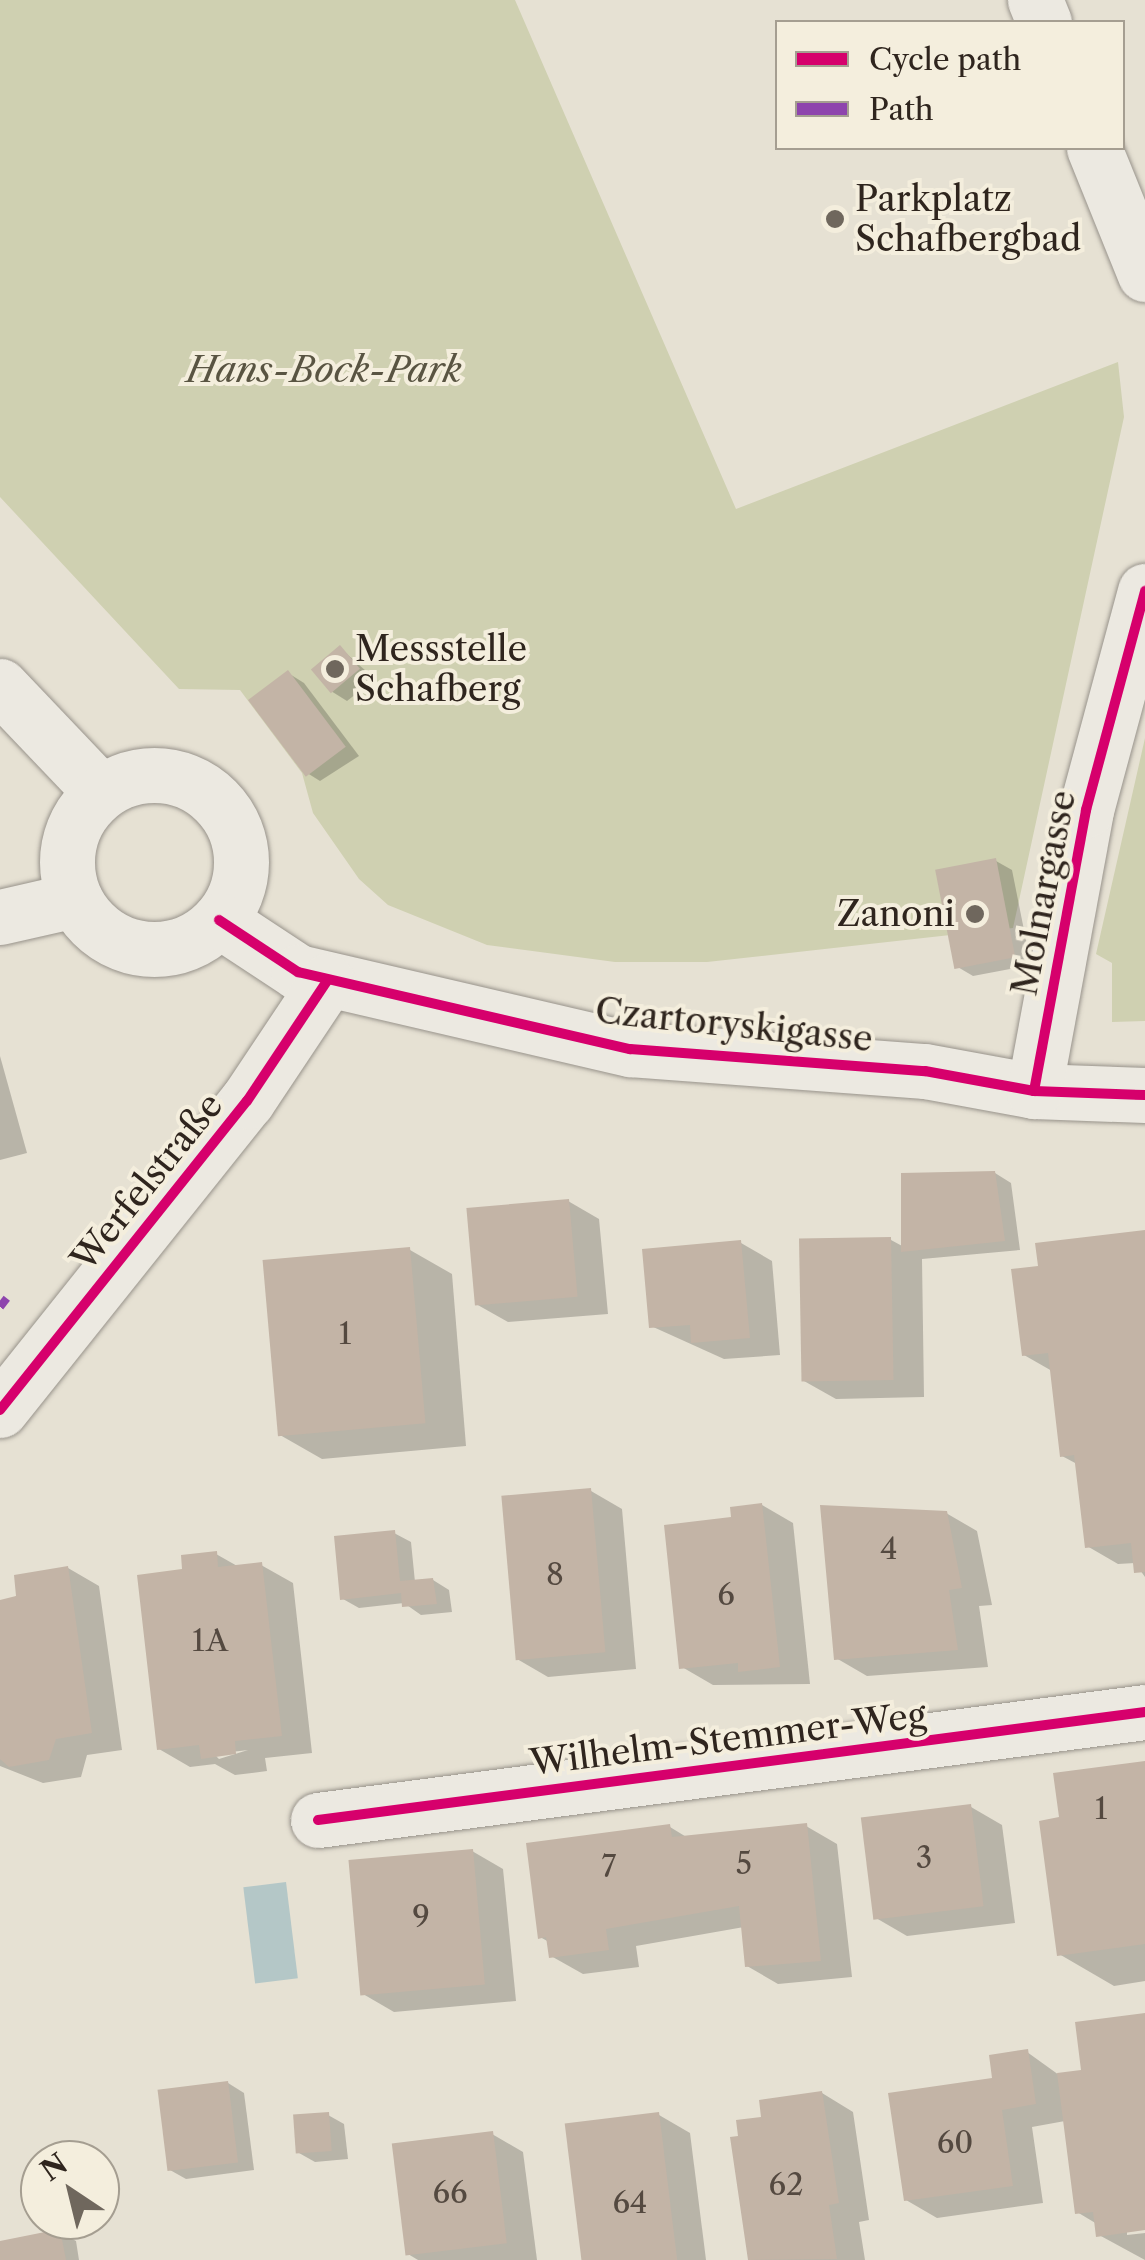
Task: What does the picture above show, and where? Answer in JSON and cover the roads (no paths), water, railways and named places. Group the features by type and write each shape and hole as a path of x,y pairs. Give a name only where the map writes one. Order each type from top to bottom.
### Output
{"street":[{"path":"1095,150 1145,274"},
{"name":"Molnargasse","path":"1034,1092 1086,810 1145,591"},
{"path":"0,686 101,792"},
{"path":"162,774 192,783 218,802 236,829 242,861 236,892 219,920 197,938 142,949 103,932 75,900 66,872 68,841 80,814 101,792 129,777 162,774"},
{"path":"0,918 75,900"},
{"name":"Czartoryskigasse","path":"219,920 268,957 327,981 630,1049 925,1070 1034,1092 1145,1096"},
{"name":"Werfelstraße","path":"0,1410 247,1101 327,981"},
{"name":"Wilhelm-Stemmer-Weg","path":"318,1820 1145,1712"}],"place":[{"name":"Parkplatz Schafbergbad","path":"835,219"},
{"name":"Messstelle Schafberg","path":"335,669"},
{"name":"Zanoni","path":"975,914"}],"park label":[{"name":"Hans-Bock-Park","path":"324,370"}]}
